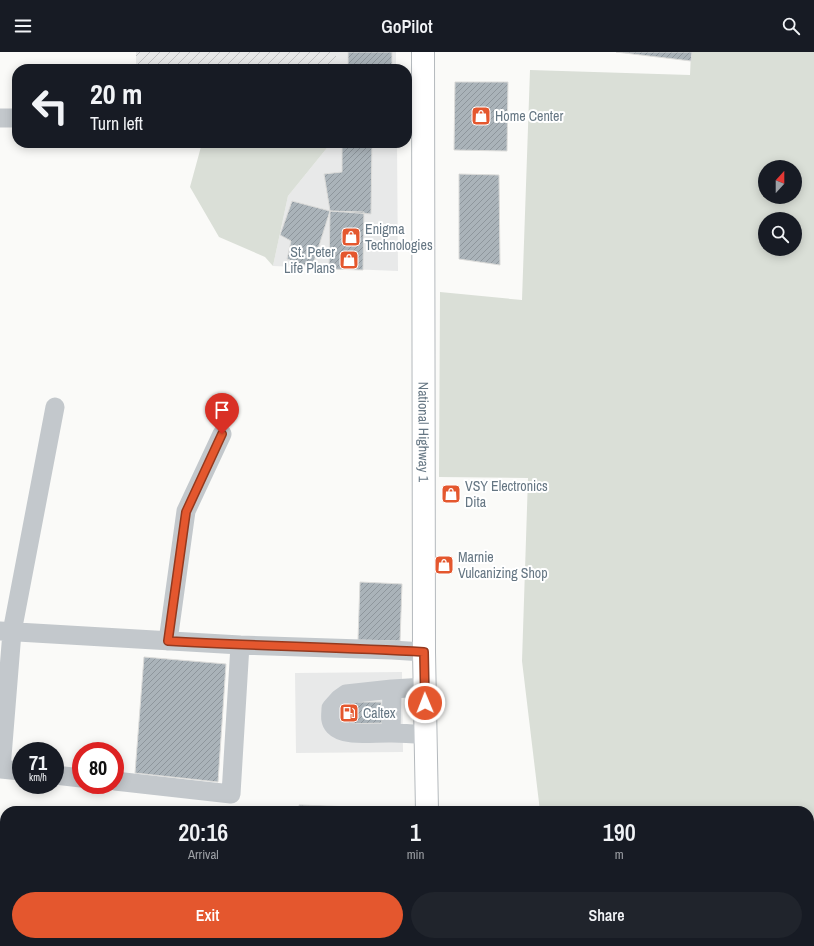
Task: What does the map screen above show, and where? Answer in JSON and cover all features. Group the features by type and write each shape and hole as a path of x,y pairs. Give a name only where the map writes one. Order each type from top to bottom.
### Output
{"highway":[{"name":"National Highway 1","path":"423,52 424,652 428,806"}],"street":[{"path":"0,118 12,118"},
{"path":"12,770 1,769 6,631 56,407"},
{"path":"168,641 186,512 222,434"},
{"path":"6,631 240,645 424,652"},
{"path":"124,782 232,794 240,645"},
{"path":"425,687 346,694 339,698 331,708 331,722 340,730 353,733 426,735"},
{"path":"391,733 392,689"}],"shaded area":[{"path":"136,52 336,52 336,64 136,64"},
{"path":"336,52 396,52 396,64 336,64"},
{"path":"327,148 397,148 398,271 273,266 288,196"},
{"name":"Caltex","path":"402,672 403,752 296,753 295,673"}],"green space":[{"path":"691,52 814,52 814,806 539,806 522,661 528,478 439,477 440,292 522,300 530,70 690,75"},
{"path":"201,148 327,148 288,196 273,266 265,257 219,237 190,187"}],"building":[{"path":"348,52 392,52 392,64 348,64"},
{"path":"616,52 692,52 691,61"},
{"name":"Home Center","path":"455,82 508,82 507,151 454,150"},
{"path":"342,148 372,148 371,214 330,211 324,174 342,172"},
{"path":"459,174 499,175 500,265 459,259"},
{"path":"292,201 330,211 312,268 287,259 291,241 280,235"},
{"path":"330,211 364,212 363,270 329,269"},
{"path":"360,582 402,584 400,641 358,640"},
{"path":"144,657 226,664 218,782 135,773"},
{"path":"342,702 381,702 382,723 342,724"},
{"path":"299,805 326,806 299,806"}],"place":[{"name":"Home Center","path":"481,116"},
{"name":"Enigma Technologies","path":"351,237"},
{"name":"St. Peter Life Plans","path":"349,260"},
{"name":"VSY Electronics Dita","path":"451,494"},
{"name":"Marnie Vulcanizing Shop","path":"444,565"},
{"name":"Caltex","path":"349,713"}],"route":[{"path":"222,434 186,512 168,641 424,652 425,703"}]}
